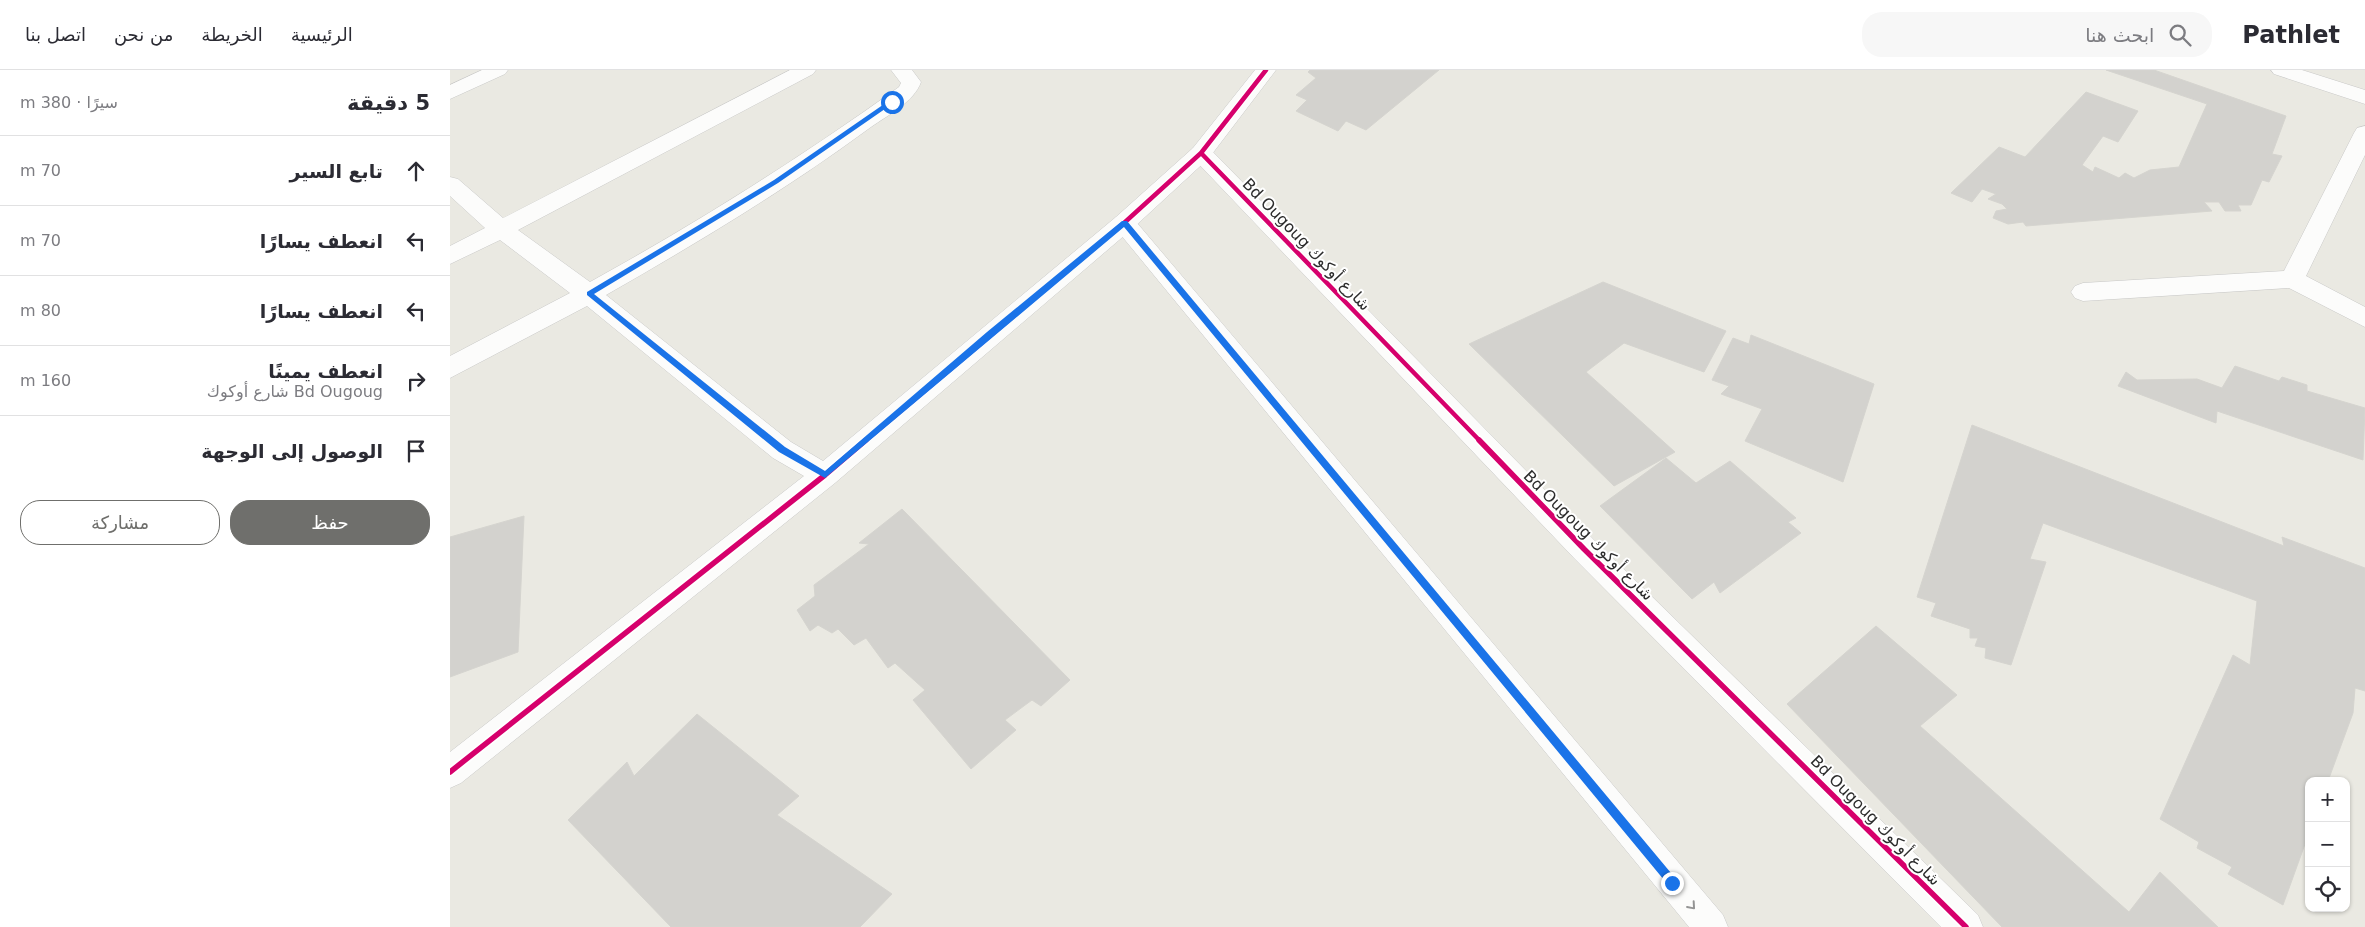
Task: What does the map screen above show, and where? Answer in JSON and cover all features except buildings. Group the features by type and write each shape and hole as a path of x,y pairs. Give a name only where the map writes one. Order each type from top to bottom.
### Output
{"street":[{"path":"450,93 498,70"},
{"path":"450,256 806,70"},
{"path":"450,368 589,294 776,182 892,102 912,86 908,76 901,70"},
{"path":"450,772 825,475 1124,223 1200,153 1266,70"},
{"path":"2281,70 2365,97"},
{"path":"2292,279 2365,133"},
{"name":"Bd Ougoug شارع أوكوك","path":"1200,153 1584,549 1966,927"},
{"path":"450,184 502,230 589,294 782,450 825,475"},
{"path":"1124,223 1711,927"},
{"path":"2083,292 2292,279 2365,318"}],"cycle path":[{"path":"450,772 825,475 1124,223 1201,153 1266,70"},
{"path":"1201,153 1584,549 1966,927"}],"route":[{"path":"892,102 776,182 589,294 782,450 825,475 1124,223 1672,883"}]}
